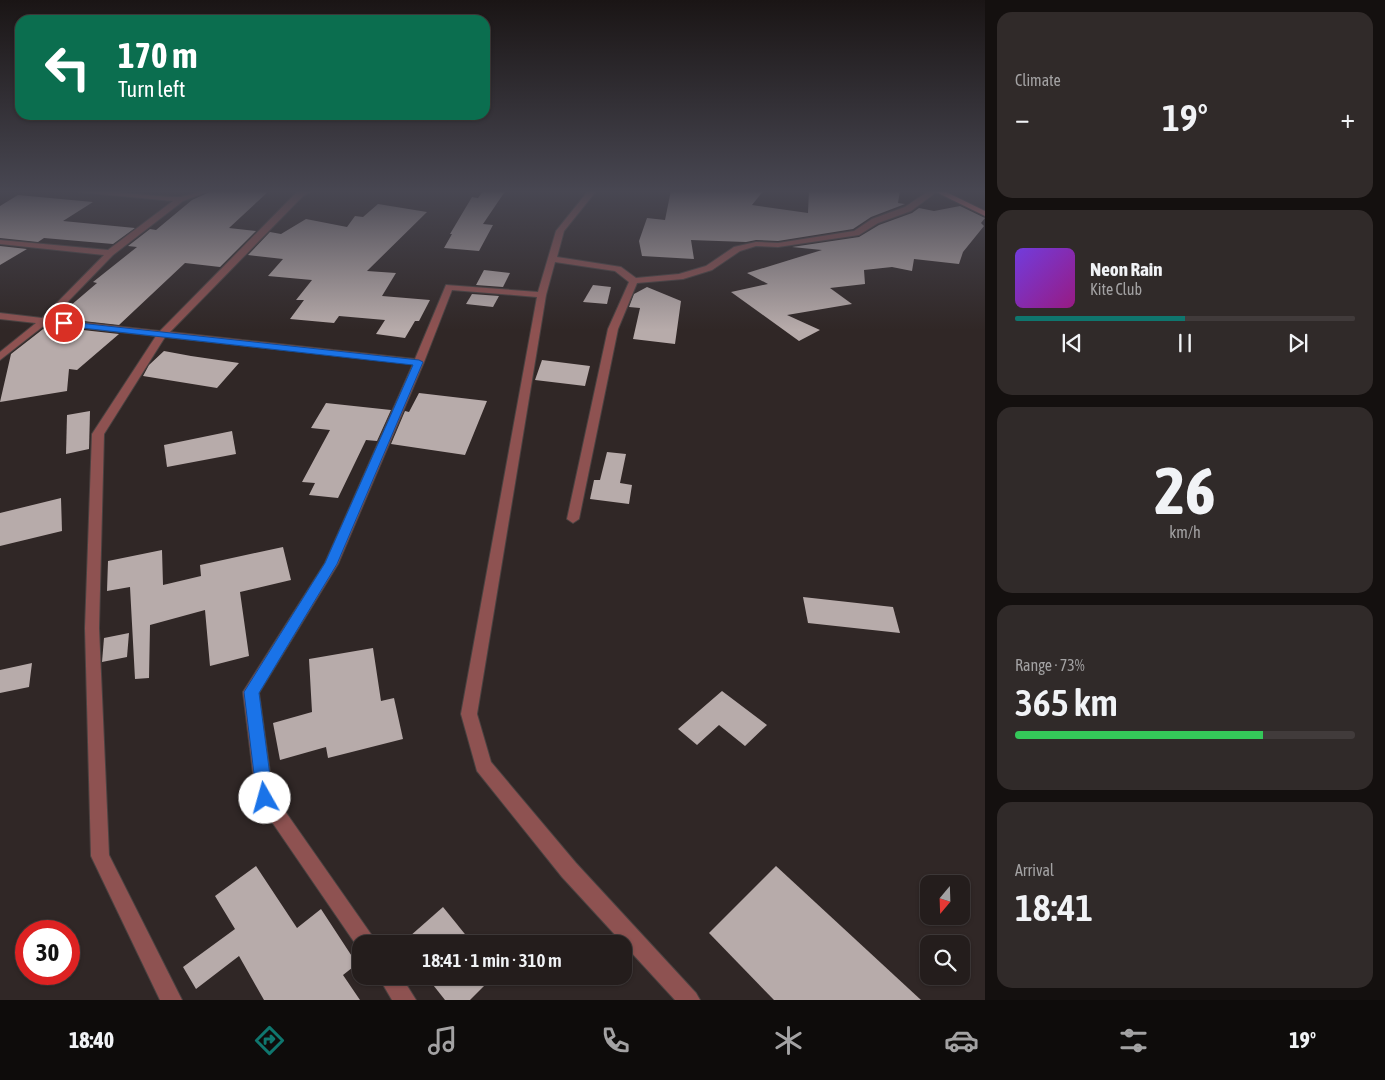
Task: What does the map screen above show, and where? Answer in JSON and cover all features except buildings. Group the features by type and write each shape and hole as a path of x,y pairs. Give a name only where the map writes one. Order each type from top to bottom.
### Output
{"street":[{"path":"0,357 44,321 110,253 131,237"},
{"path":"171,1000 100,856 92,628 98,434 161,335 258,237"},
{"path":"558,237 550,258 542,295 469,714 483,766 569,870 689,1000"},
{"path":"550,258 618,269 634,281 680,277 709,268 737,249 756,244 778,246 830,237"},
{"path":"0,242 110,253"},
{"path":"573,519 613,329 634,281"},
{"path":"360,935 265,798 251,692 331,564 419,362 448,287 542,295"},
{"path":"0,316 419,362"},
{"path":"394,985 404,1000"}],"route":[{"path":"64,323 419,362 331,564 251,692 265,798"}]}
